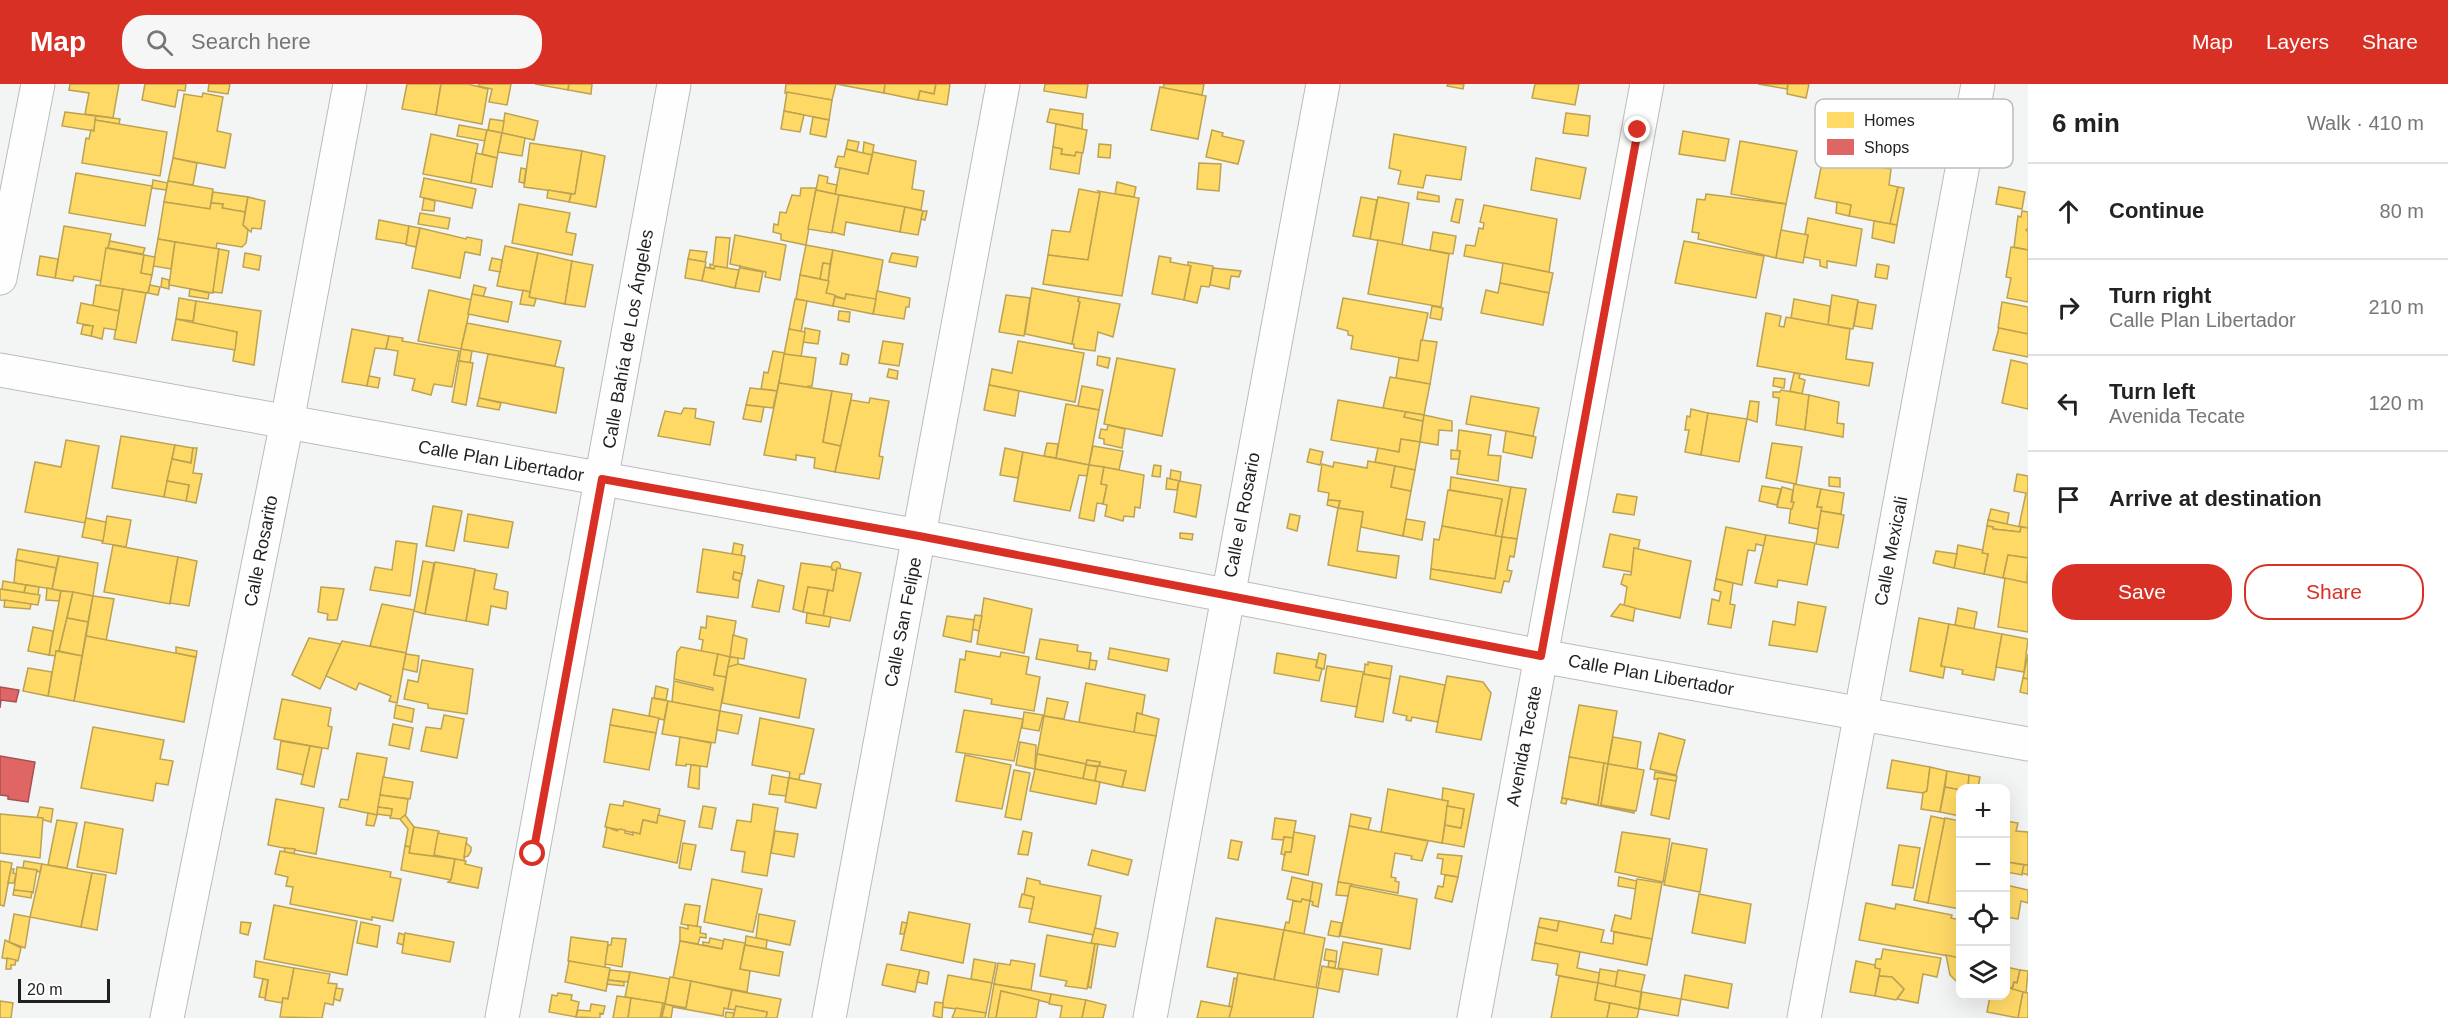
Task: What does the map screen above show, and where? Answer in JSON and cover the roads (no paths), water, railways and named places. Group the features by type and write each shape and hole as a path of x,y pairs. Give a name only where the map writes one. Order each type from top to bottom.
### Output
{"street":[{"path":"0,278 38,84"},
{"name":"Calle Rosarito","path":"167,1018 287,422 350,84"},
{"name":"Calle Bahía de Los Ángeles","path":"502,1018 674,84"},
{"name":"Calle San Felipe","path":"829,1018 1003,84"},
{"name":"Calle el Rosario","path":"1150,1018 1323,84"},
{"name":"Avenida Tecate","path":"1474,1018 1647,84"},
{"name":"Calle Mexicali","path":"1975,99 1978,84"},
{"name":"Calle Mexicali","path":"1804,1018 1962,168"},
{"name":"Calle Plan Libertador","path":"0,370 919,536 1541,656 2028,744"}]}
